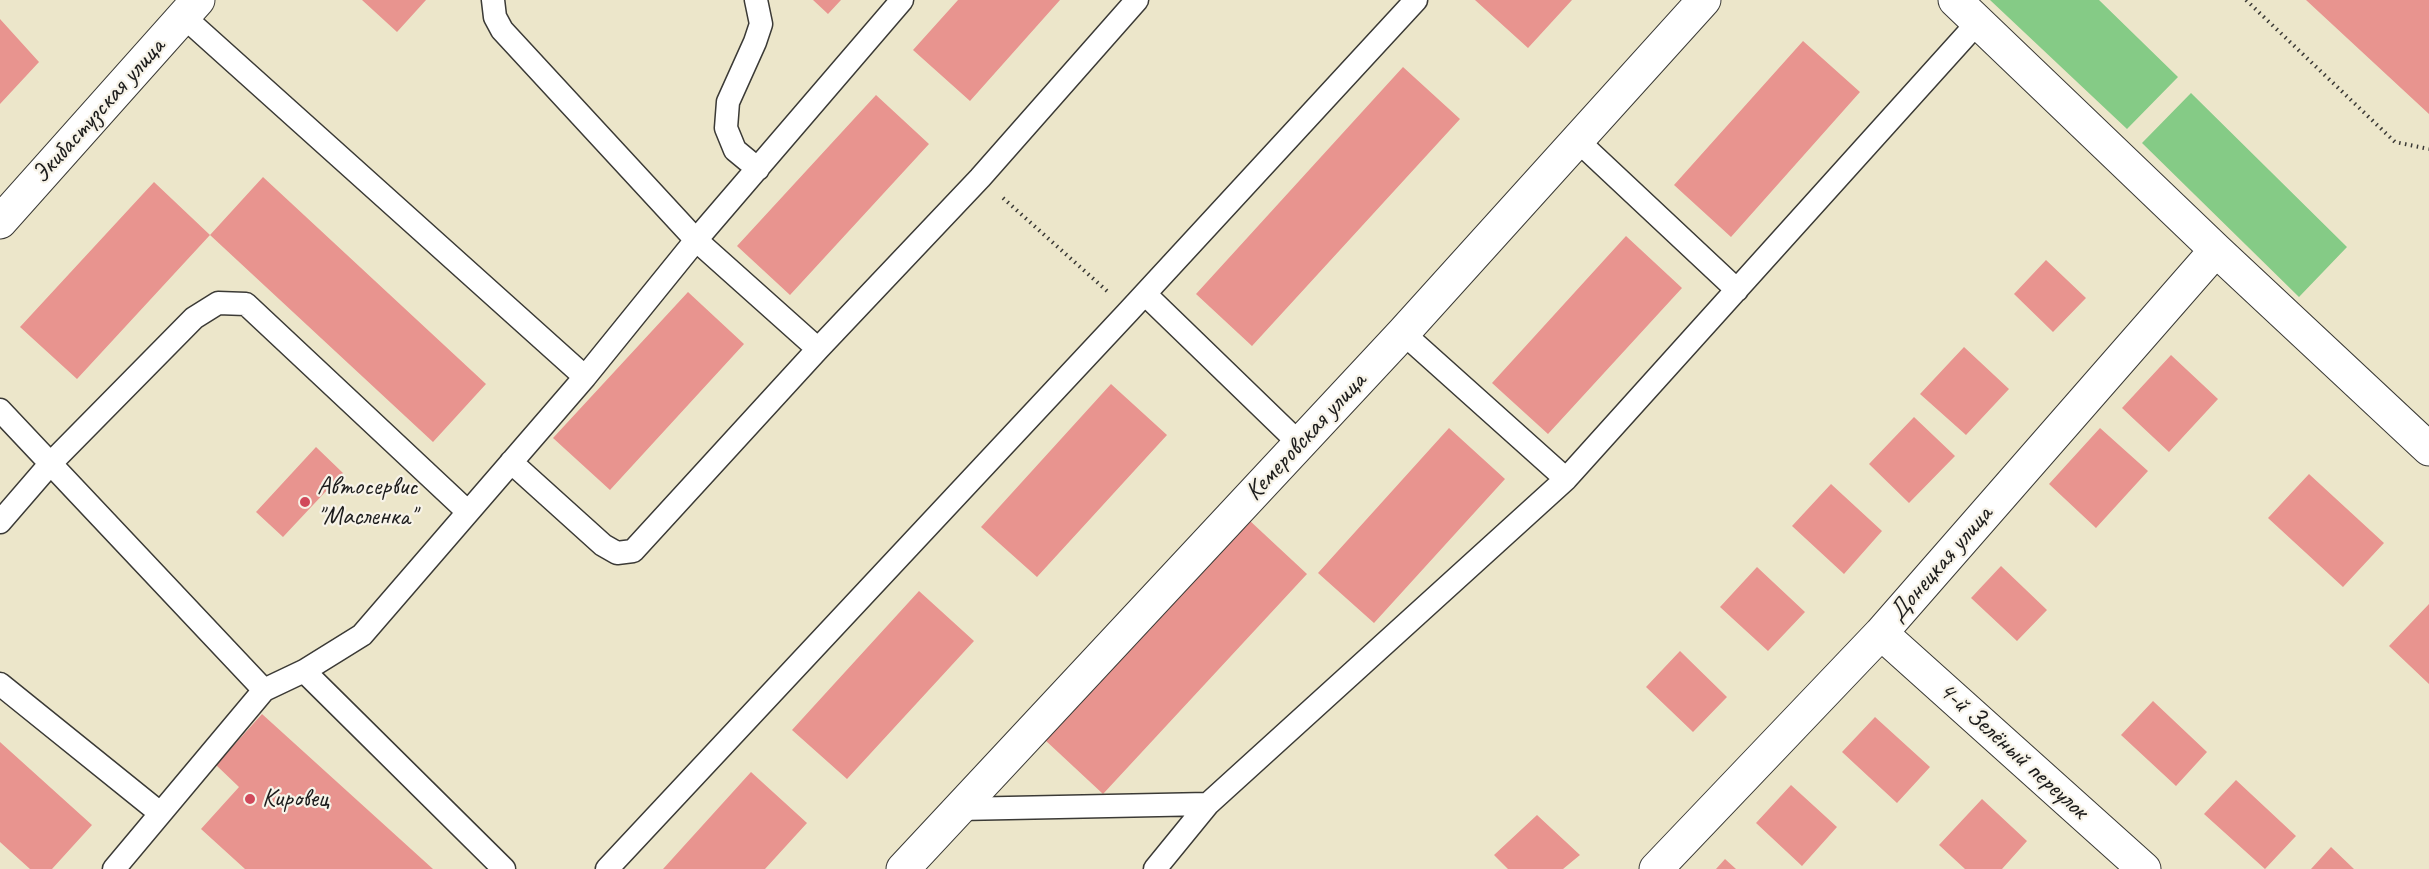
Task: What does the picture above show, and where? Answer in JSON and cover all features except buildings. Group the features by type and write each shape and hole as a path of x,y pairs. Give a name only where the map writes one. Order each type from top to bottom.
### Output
{"street":[{"name":"Кемеровская улица","path":"903,869 1403,333 1704,0"},
{"name":"Экибастузская улица","path":"0,222 191,8"},
{"path":"1967,11 2216,250 2429,448"},
{"name":"Донецкая улица","path":"1656,869 1881,633 2216,250"},
{"name":"4-й Зелёный переулок","path":"1881,633 2144,869"}],"lane":[{"path":"494,0 495,17 502,30 696,240 818,349"},
{"path":"756,0 761,24 728,102 726,128 735,150 758,169"},
{"path":"114,869 264,690 304,671 362,635 585,377 696,240 902,0"},
{"path":"511,462 603,545 617,553 633,551 818,349 980,178 1137,0"},
{"path":"608,869 1416,0"},
{"path":"191,8 585,377"},
{"path":"1155,869 1208,804 1566,479 1737,290 1967,11"},
{"path":"1578,141 1737,290"},
{"path":"1145,294 1300,444"},
{"path":"0,522 51,463 194,318 218,303 246,304 468,512"},
{"path":"1403,333 1566,479"},
{"path":"0,410 264,690"},
{"path":"304,671 504,869"},
{"path":"0,684 160,813"},
{"path":"959,808 1208,804"}],"path":[{"path":"2246,0 2395,142 2429,149"},
{"path":"980,178 1129,311"}],"green space":[{"path":"1990,0 2099,0 2178,77 2127,129"},
{"path":"2191,93 2347,247 2299,297 2142,143"}],"place":[{"name":"Автосервис \"Масленка\"","path":"305,502"},
{"name":"Кировец","path":"250,799"}]}
